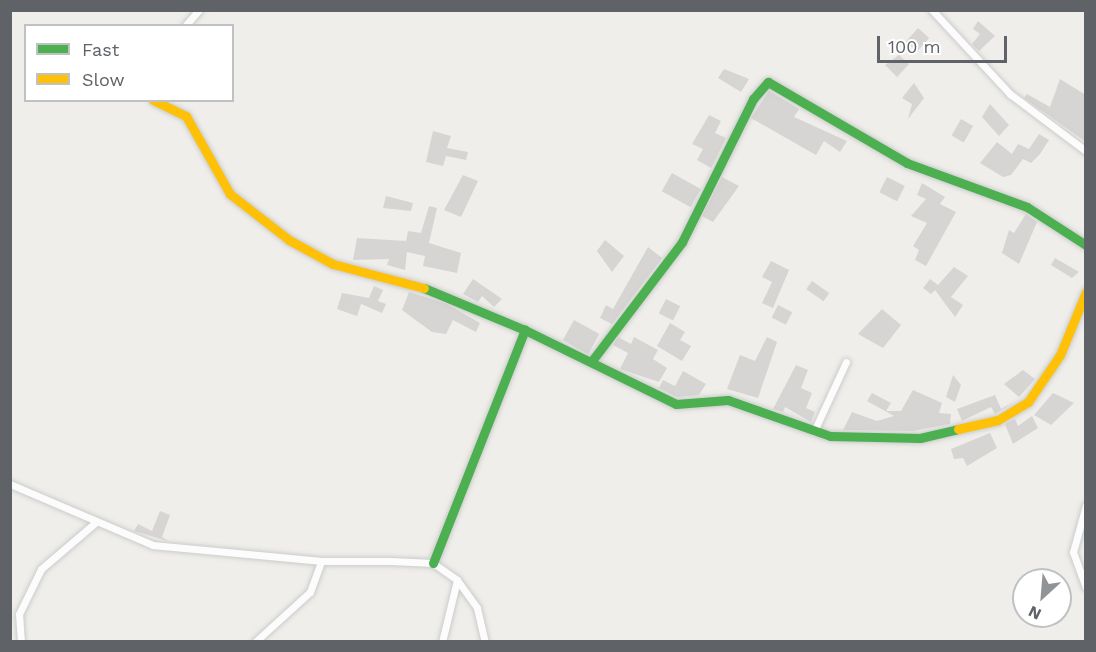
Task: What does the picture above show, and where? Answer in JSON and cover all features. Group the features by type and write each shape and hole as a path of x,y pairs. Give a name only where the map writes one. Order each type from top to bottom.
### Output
{"street":[{"path":"188,24 199,10"},
{"path":"932,10 1010,94 1086,151"},
{"path":"591,362 682,242 753,99 768,82 907,163 1027,207 1086,245"},
{"path":"157,102 186,116 230,194 289,240 333,264 430,290 525,330 676,404 739,402 814,431 860,440 933,437 1016,411 1049,373 1086,292"},
{"path":"433,563 525,330"},
{"path":"814,431 846,362"},
{"path":"10,484 96,522 166,547 321,561 433,563 457,580 477,608 484,642"},
{"path":"1086,505 1076,524 1073,552 1086,587"},
{"path":"21,642 19,614 41,569 96,522"},
{"path":"255,642 310,592 321,561"},
{"path":"442,642 457,580"}],"building":[{"path":"978,21 995,36 979,51 972,44 980,34 973,29"},
{"path":"918,28 929,38 917,51 906,41"},
{"path":"899,55 909,64 897,77 885,65"},
{"path":"724,69 749,79 741,92 718,78"},
{"path":"1060,79 1086,95 1086,142 1024,98 1027,94 1050,107"},
{"path":"914,83 924,98 908,119 912,104 902,98"},
{"path":"769,91 799,109 794,117 847,141 840,152 824,141 816,155 751,118"},
{"path":"990,104 1009,125 999,136 982,117"},
{"path":"709,115 721,121 715,133 726,138 711,168 697,160 703,149 692,144"},
{"path":"961,119 973,126 964,142 952,135"},
{"path":"433,131 451,136 447,148 468,152 466,160 446,156 443,166 426,162"},
{"path":"1039,134 1049,140 1040,154 1031,163 1023,159 1011,175 1003,177 980,163 997,142 1012,154 1018,144 1029,149"},
{"path":"672,173 701,189 691,207 662,191"},
{"path":"463,175 478,181 461,217 444,210"},
{"path":"722,177 739,186 713,222 702,216"},
{"path":"887,177 905,186 897,201 879,192"},
{"path":"922,183 945,197 940,204 956,212 926,266 915,260 919,250 913,246 927,223 911,216 926,199 917,195"},
{"path":"386,196 413,203 411,211 383,208"},
{"path":"429,206 437,208 429,243 461,253 457,273 423,266 425,256 407,252 405,270 387,265 389,259 353,260 357,238 406,241 408,231 421,233"},
{"path":"1026,214 1037,222 1019,264 1002,253 1009,230 1014,233"},
{"path":"605,240 624,256 612,272 597,251"},
{"path":"648,247 662,258 612,324 600,318 606,305 613,309"},
{"path":"1055,258 1079,272 1072,278 1051,265"},
{"path":"771,261 789,270 773,308 762,303 772,282 762,277"},
{"path":"954,267 968,276 951,297 963,305 955,317 935,290 931,294 923,288 930,279 938,285"},
{"path":"473,279 502,299 494,307 482,296 478,302 463,294"},
{"path":"812,281 829,293 823,301 806,289"},
{"path":"374,286 383,290 378,301 386,304 382,313 361,304 357,316 337,309 342,293 369,298"},
{"path":"409,292 447,304 480,323 476,332 453,320 446,334 432,332 402,310"},
{"path":"666,299 680,306 673,321 659,313"},
{"path":"778,305 792,312 786,325 772,317"},
{"path":"882,309 901,325 883,348 858,334"},
{"path":"574,320 599,334 588,354 563,340"},
{"path":"670,323 685,332 680,340 691,346 682,361 657,346"},
{"path":"618,337 631,344 634,337 658,350 653,359 667,368 659,382 620,369 628,353 613,345"},
{"path":"767,337 777,342 758,398 727,389 740,355 755,361"},
{"path":"796,365 808,370 801,388 812,393 806,408 815,412 811,422 785,407 783,412 773,409"},
{"path":"1023,370 1035,379 1019,397 1004,384"},
{"path":"683,371 706,384 699,395 677,397 659,388 663,380 675,386"},
{"path":"953,375 961,385 955,402 946,397"},
{"path":"913,390 942,403 939,413 951,414 950,424 913,431 843,430 852,412 877,421 894,416 867,401 872,393 891,403 886,411 901,411"},
{"path":"1053,393 1074,403 1051,425 1034,415"},
{"path":"995,395 1001,409 1016,401 995,414 991,407 962,421 957,409"},
{"path":"1032,416 1038,428 1013,444 1005,424 1015,419 1018,426"},
{"path":"990,433 997,448 967,466 963,458 954,459 951,449"},
{"path":"160,511 170,515 162,537 168,541 134,531 138,524 152,531"}],"traffic: fast":[{"path":"591,362 682,242 753,99 768,82 907,163 1027,207 1086,245"},
{"path":"424,288 525,330"},
{"path":"433,563 525,330 676,404 728,400 830,436 920,438 958,429"}],"traffic: slow":[{"path":"157,102 186,116 230,194 289,240 333,264 424,288"},
{"path":"958,429 998,420 1028,402 1060,355 1086,292"}]}
